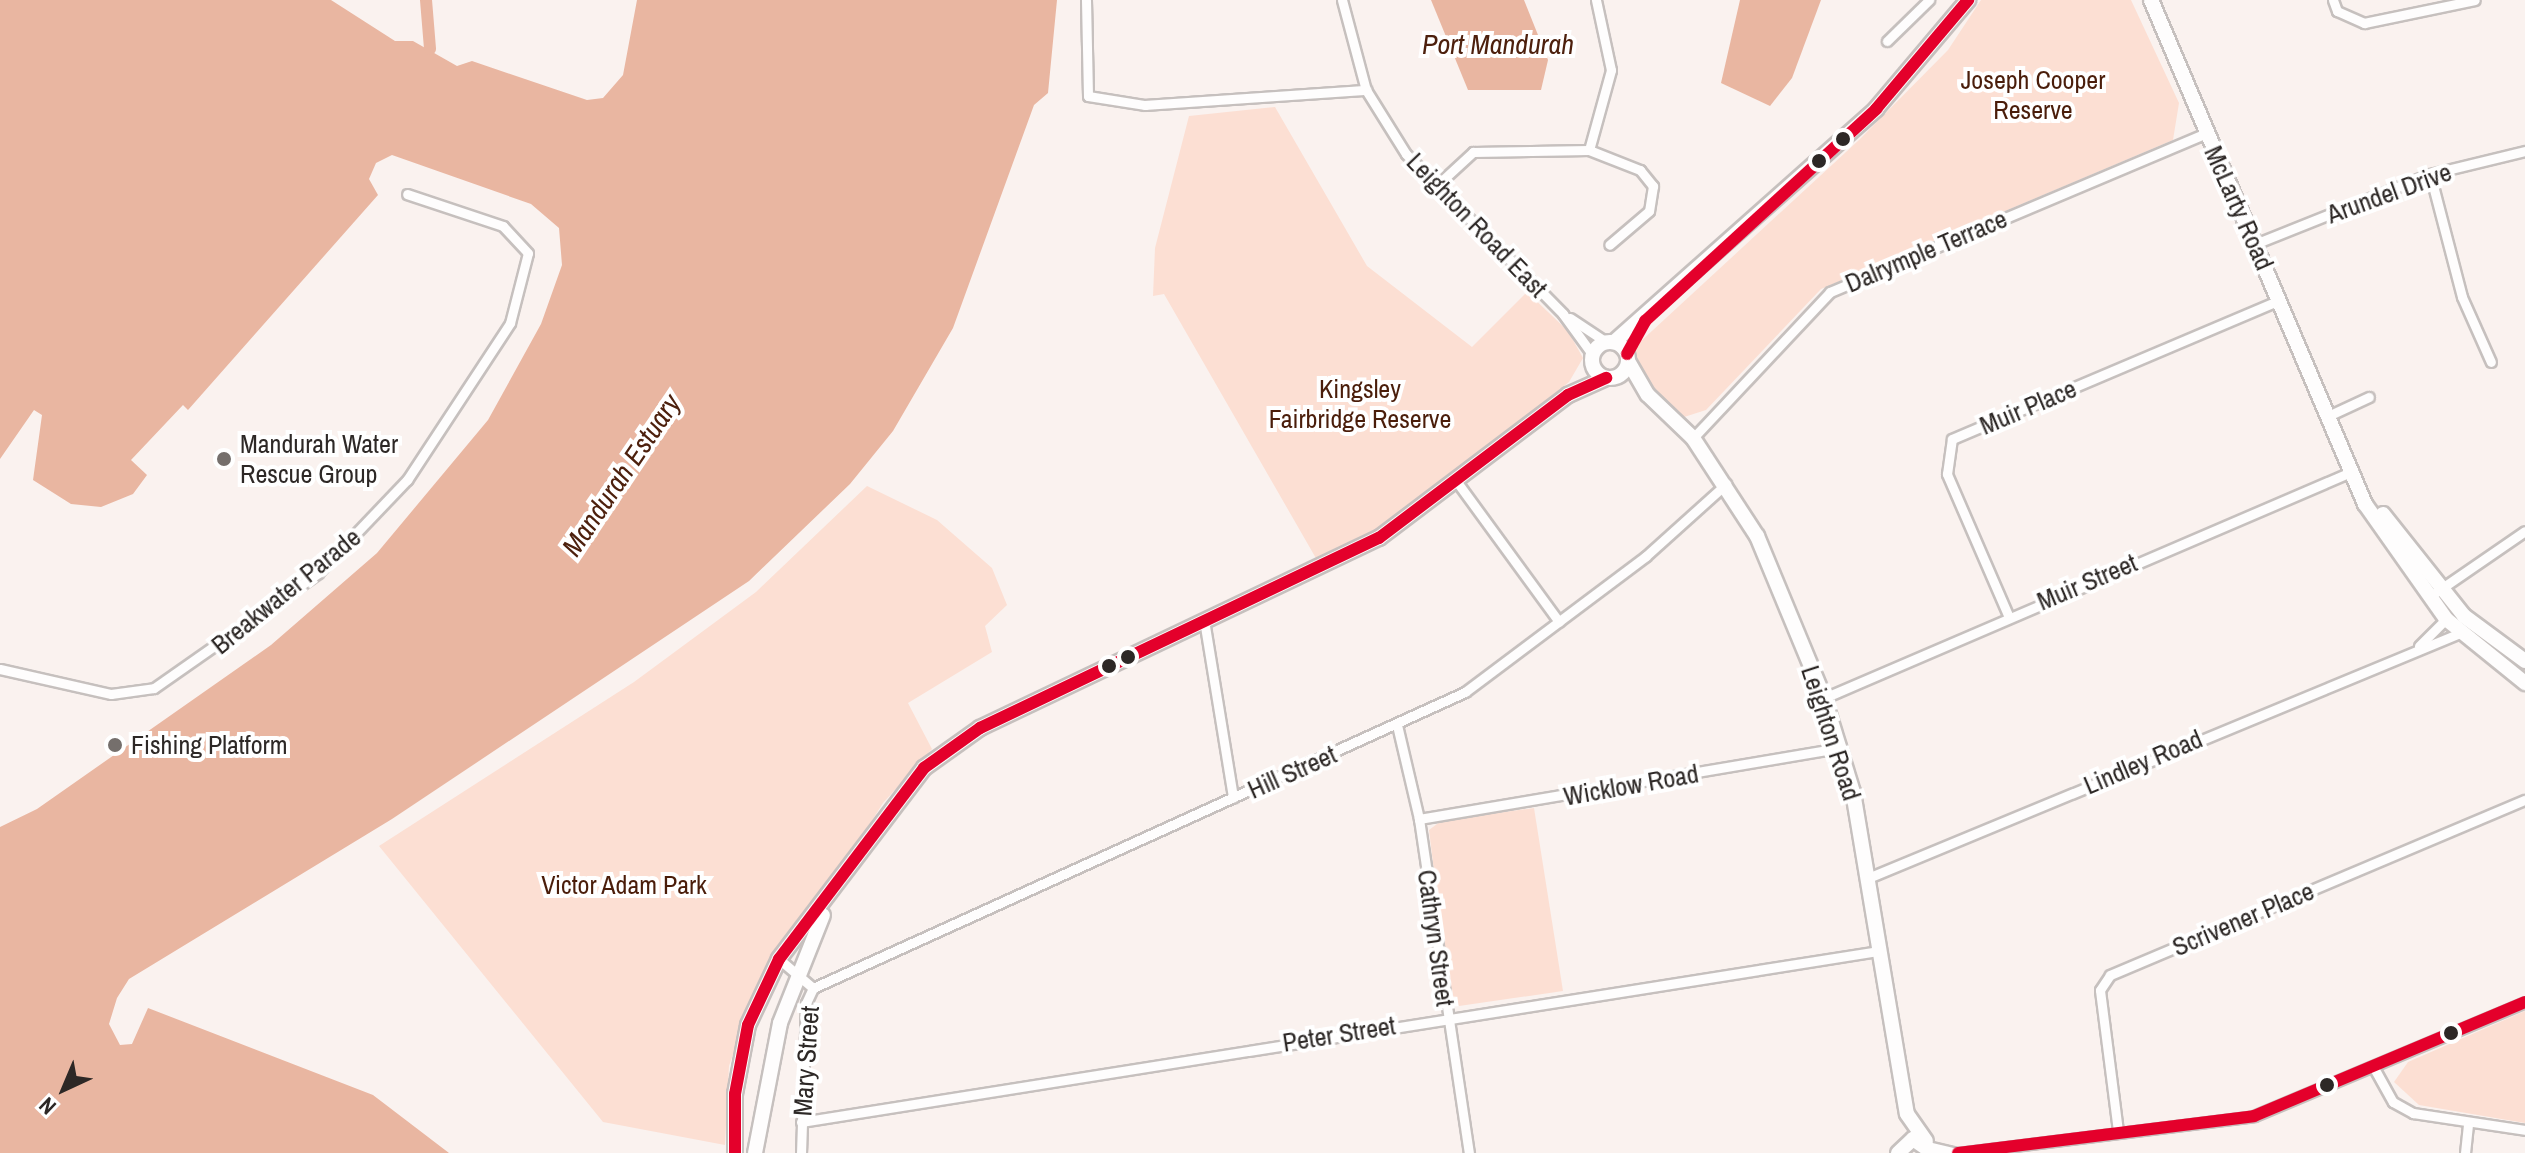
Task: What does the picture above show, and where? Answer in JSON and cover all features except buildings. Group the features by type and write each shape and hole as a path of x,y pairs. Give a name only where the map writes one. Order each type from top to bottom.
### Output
{"street":[{"path":"1086,0 1088,96 1145,105 1366,90"},
{"name":"Leighton Road East","path":"1342,0 1366,90 1435,187 1563,314 1592,357"},
{"path":"1589,150 1611,70 1596,0"},
{"path":"1887,41 1929,0"},
{"name":"Mary Street","path":"1568,395 1592,357 1645,321 1876,109 1968,0"},
{"name":"McLarty Road","path":"2151,0 2365,504 2456,624 2525,683"},
{"path":"2333,0 2337,11 2364,23 2475,0"},
{"name":"Dalrymple Terrace","path":"1693,438 1830,292 2206,133"},
{"path":"1435,187 1473,152 1589,150 1640,170 1653,186 1649,211 1609,245"},
{"name":"Arundel Drive","path":"2255,244 2430,174 2525,151"},
{"path":"2430,174 2462,297 2491,362"},
{"name":"Breakwater Parade","path":"0,669 111,694 154,688 318,573 407,480 510,323 528,253 503,226 407,194"},
{"name":"Muir Place","path":"2008,615 1947,474 1952,439 2279,300"},
{"name":"Leighton Road East","path":"1563,314 1610,342"},
{"name":"Mary Street","path":"735,1153 735,1094 748,1025 779,959 836,889 895,799 947,749 1204,620 1379,538 1457,482 1568,395 1611,378 1628,357 1645,321"},
{"path":"1610,342 1628,357"},
{"path":"1592,357 1611,378"},
{"name":"Leighton Road","path":"1628,357 1648,395 1693,438 1726,484 1757,536 1824,698 1841,748 1868,878 1907,1114 1930,1147 1897,1150 1907,1114"},
{"name":"Leighton Road","path":"1611,378 1648,395"},
{"path":"2328,416 2369,397"},
{"name":"Muir Street","path":"1824,698 2008,615 2353,471"},
{"path":"1457,482 1559,622"},
{"name":"Hill Street","path":"813,988 1465,692 1559,622 1726,484"},
{"path":"2435,593 2525,531"},
{"path":"1204,620 1233,798"},
{"name":"McLarty Road","path":"2456,624 2525,661"},
{"name":"Lindley Road","path":"1868,878 2419,646 2456,624"},
{"name":"Lindley Road","path":"2419,646 2456,624"},
{"name":"Cathryn Street","path":"1397,725 1419,819 1469,1153"},
{"name":"Wicklow Road","path":"1419,819 1841,748"},
{"name":"Scrivener Place","path":"2118,1131 2100,990 2110,975 2525,800"},
{"name":"Mary Street","path":"801,1153 806,1003 813,988 797,973 836,889"},
{"name":"Peter Street","path":"801,1122 1447,1016 1878,951"},
{"path":"755,1153 797,973 779,959"},
{"path":"1930,1147 1957,1153 2254,1116 2525,1002"},
{"path":"2374,1068 2393,1102 2468,1123 2525,1130"},
{"path":"2465,1153 2468,1123"}],"green space":[{"name":"Joseph Cooper Reserve","path":"1981,0 2131,0 2179,103 2173,140 1821,289 1706,410 1681,418 1639,377 1632,356 1640,342 1859,140 1948,50"},
{"name":"Kingsley Fairbridge Reserve","path":"1275,107 1367,266 1472,347 1527,292 1568,331 1583,358 1569,382 1398,518 1317,560 1164,294 1153,296 1155,248 1189,116"},
{"name":"Victor Adam Park","path":"867,486 937,520 992,568 1007,605 985,626 992,652 908,703 932,749 883,803 743,1025 729,1066 725,1145 603,1122 379,846 634,682 756,592"},
{"path":"1534,808 1563,991 1459,1006 1449,994 1429,830 1441,821"},
{"path":"2525,1011 2525,1123 2419,1105 2394,1082 2408,1062"}],"water":[{"name":"Mandurah Estuary","path":"0,0 331,0 395,41 413,41 457,66 472,61 587,100 603,98 623,75 637,0 1057,0 1048,93 1034,105 953,328 893,431 850,484 749,581 392,819 129,979 117,998 109,1024 120,1045 132,1044 148,1008 373,1095 449,1153 0,1153 0,827 37,809 271,645 377,553 488,420 541,324 562,265 559,228 531,204 392,155 376,163 369,179 378,195 188,410 183,405 131,460 147,475 133,494 101,507 71,504 33,480 42,415 34,410 0,459"},
{"name":"Port Mandurah","path":"1431,0 1524,0 1548,60 1541,90 1468,90"},
{"path":"1740,0 1821,0 1792,78 1770,106 1721,83"}],"waterway":[{"path":"426,0 430,49"}],"transit line":[{"path":"1627,354 1645,321 1876,109 1968,0"},
{"path":"735,1153 735,1094 748,1025 779,959 924,768 980,728 1379,538 1568,395 1606,378"},
{"path":"1958,1153 2254,1116 2525,1002"}],"place":[{"name":"Mandurah Water Rescue Group","path":"224,459"},
{"name":"Fishing Platform","path":"115,745"}]}
